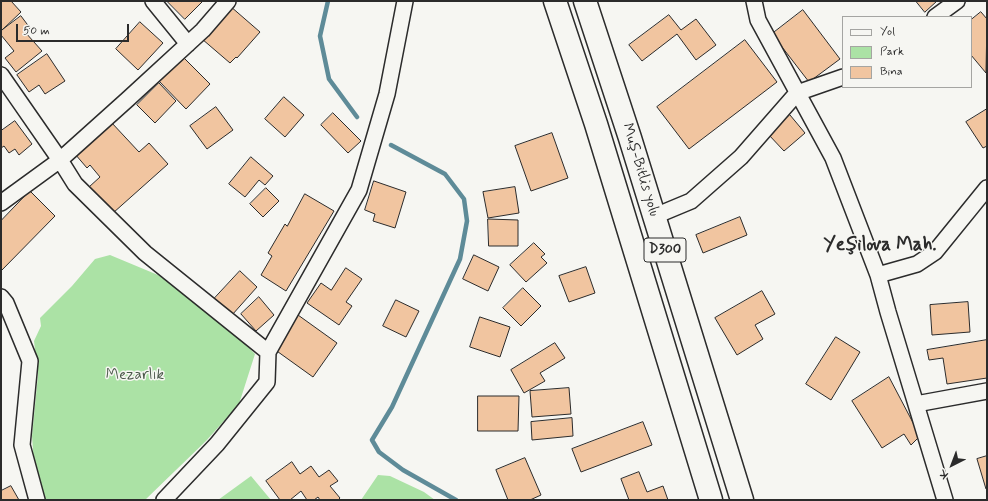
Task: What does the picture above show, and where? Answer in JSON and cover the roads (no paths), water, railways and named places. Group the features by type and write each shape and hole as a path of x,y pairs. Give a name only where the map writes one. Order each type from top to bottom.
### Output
{"highway":[{"name":"Muş-Bitlis yolu","path":"555,1 600,139 711,500"},
{"name":"Muş-Bitlis yolu","path":"585,1 655,216 742,500"}],"street":[{"path":"154,1 188,44"},
{"path":"1,203 60,160 188,44 228,1"},
{"path":"164,500 217,444 267,382 268,352 359,190 387,94 405,1"},
{"path":"754,1 758,20 833,158 878,275 945,500"},
{"path":"936,16 957,1"},
{"path":"1,75 75,184 145,253 268,352"},
{"path":"655,216 691,201 741,157 797,93 842,77"},
{"path":"878,275 917,264 935,252 987,188"},
{"path":"1,297 6,303 30,361 22,445 37,500"},
{"path":"916,404 987,391"}],"waterway":[{"path":"328,1 320,36 329,79 357,117"},
{"path":"391,145 445,174 464,199 467,221 460,259 392,407 372,440 379,452 403,470 456,500"}],"district":[{"name":"Yeşilova Mah.","path":"880,246"}],"park label":[{"name":"Mezarlık","path":"135,376"}]}
